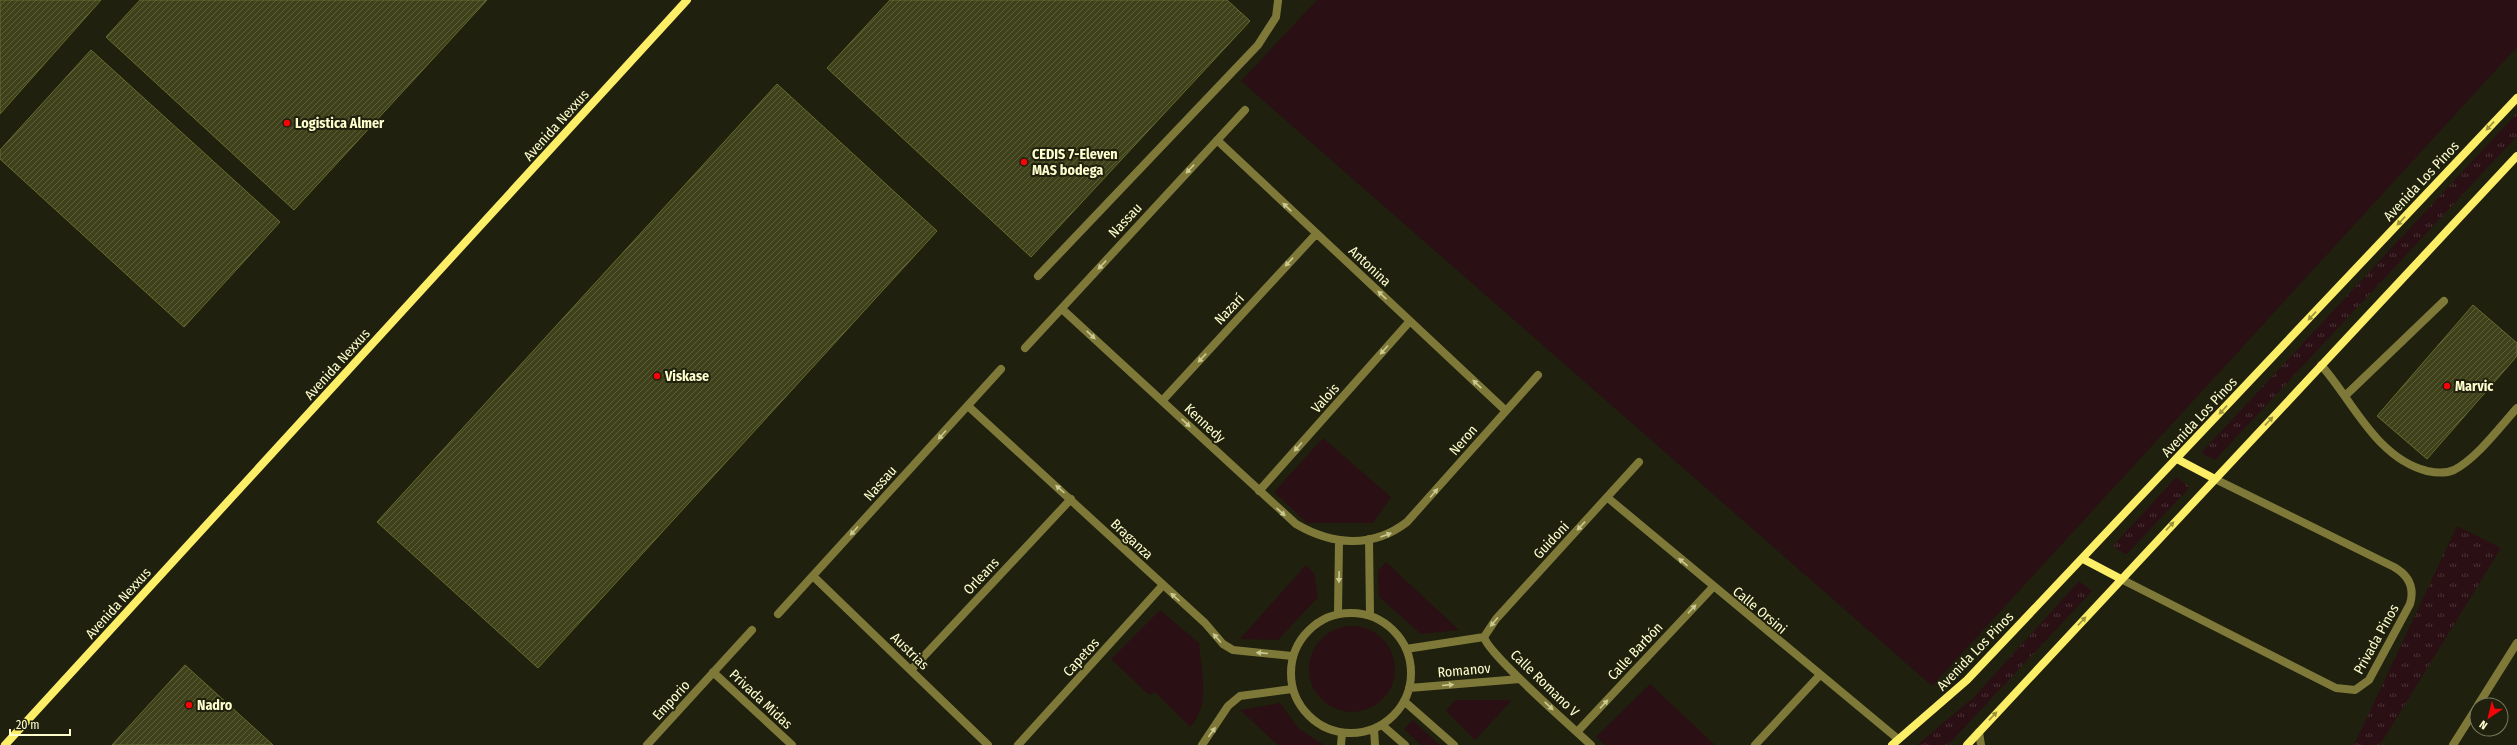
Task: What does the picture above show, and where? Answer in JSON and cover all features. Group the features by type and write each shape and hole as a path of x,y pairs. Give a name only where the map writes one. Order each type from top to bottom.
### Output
{"street":[{"name":"Avenida Nexxus","path":"5,745 687,0"},
{"path":"1038,276 1258,45 1276,17 1278,2"},
{"name":"Avenida Los Pinos","path":"1895,742 1962,684 2083,559 2517,98"},
{"name":"Nassau","path":"1025,348 1245,110"},
{"name":"Antonina","path":"1217,140 1506,411"},
{"path":"1967,745 2517,156"},
{"name":"Nazarí","path":"1162,401 1316,234"},
{"path":"2346,395 2444,301"},
{"name":"Kennedy","path":"1062,309 1296,524 1323,538 1339,540 1369,539 1384,536 1407,522"},
{"name":"Valois","path":"1259,491 1410,321"},
{"path":"2321,365 2346,395 2366,426 2387,448 2406,462 2438,473 2453,470 2471,457 2517,408"},
{"name":"Nassau","path":"778,614 1001,369"},
{"name":"Neron","path":"1407,522 1538,375"},
{"name":"Braganza","path":"968,406 1205,623 1223,644 1233,650 1292,656"},
{"path":"2177,460 2215,479"},
{"name":"Guidoni","path":"1484,637 1496,619 1608,498 1639,462"},
{"name":"Privada Pinos","path":"2121,579 2336,688 2355,690 2370,680 2410,604 2412,591 2407,578 2394,567 2215,479"},
{"name":"Calle Orsini","path":"1608,498 1895,742"},
{"name":"Orleans","path":"911,670 1070,500"},
{"path":"1369,539 1370,615"},
{"path":"1338,613 1339,540"},
{"path":"2083,559 2121,579"},
{"name":"Austrias","path":"813,576 988,745"},
{"name":"Capetos","path":"1018,745 1163,586"},
{"name":"Calle Barbón","path":"1577,732 1713,587"},
{"path":"1349,612 1370,615 1385,623 1393,630 1406,649 1411,668 1409,688 1404,701 1395,714 1382,725 1374,729 1358,733 1342,733 1326,728 1311,718 1299,705 1292,689 1292,656 1302,636 1318,621 1338,613 1349,612"},
{"name":"Emporio","path":"647,745 752,630"},
{"name":"Romanov","path":"1406,649 1484,637"},
{"name":"Calle Romano V","path":"1484,637 1489,647 1520,679 1591,745"},
{"path":"2484,697 2517,643"},
{"name":"Privada Midas","path":"713,672 792,745"},
{"path":"1755,745 1819,676"},
{"name":"Romanov","path":"1409,688 1520,679"},
{"path":"1202,745 1228,706 1240,696 1292,689"},
{"path":"1404,701 1454,745"},
{"path":"2453,745 2469,720"},
{"path":"1382,725 1405,745"},
{"path":"1374,729 1375,745"},
{"path":"1979,732 1981,745"},
{"path":"1342,733 1342,745"}],"green space":[{"path":"1317,0 2517,0 2517,47 1932,686 1241,81"},
{"path":"2517,113 2517,136 2215,460 2201,453"},
{"path":"1323,438 1391,497 1373,523 1307,523 1274,492"},
{"path":"2176,477 2190,487 2126,555 2113,546"},
{"path":"2457,526 2501,548 2380,745 2354,745"},
{"path":"1386,562 1459,630 1421,634 1379,597 1378,571"},
{"path":"1306,565 1314,573 1318,597 1278,640 1240,639"},
{"path":"2079,581 2092,591 1948,745 1917,745 1974,697"},
{"path":"1160,610 1199,643 1203,676 1203,699 1201,709 1190,727 1155,692 1149,695 1111,659"},
{"path":"1352,626 1368,629 1376,633 1388,645 1392,653 1395,669 1392,685 1388,693 1376,705 1368,709 1352,712 1336,709 1328,705 1316,693 1312,685 1309,669 1312,653 1316,645 1328,633 1336,629"},
{"path":"1650,684 1715,745 1605,745 1596,737"},
{"path":"1455,700 1512,700 1475,740 1446,711"},
{"path":"1280,703 1298,728 1324,745 1278,745 1240,710"},
{"path":"1413,720 1439,745 1421,745 1404,729"}],"building":[{"path":"0,0 101,0 0,114"},
{"name":"Logistica Almer","path":"140,0 487,0 294,210 106,37"},
{"name":"CEDIS 7-Eleven MAS bodega","path":"890,0 1227,0 1250,21 1031,257 827,68"},
{"path":"91,50 280,222 184,327 0,159 0,150"},
{"name":"Viskase","path":"777,84 937,231 538,668 377,522"},
{"name":"Marvic","path":"2473,305 2517,343 2517,356 2427,459 2377,416"},
{"name":"Nadro","path":"185,665 273,745 112,745"}],"place":[{"name":"Logistica Almer","path":"287,123"},
{"name":"CEDIS 7-Eleven MAS bodega","path":"1024,162"},
{"name":"Viskase","path":"657,376"},
{"name":"Marvic","path":"2447,386"},
{"name":"Nadro","path":"189,705"}]}
